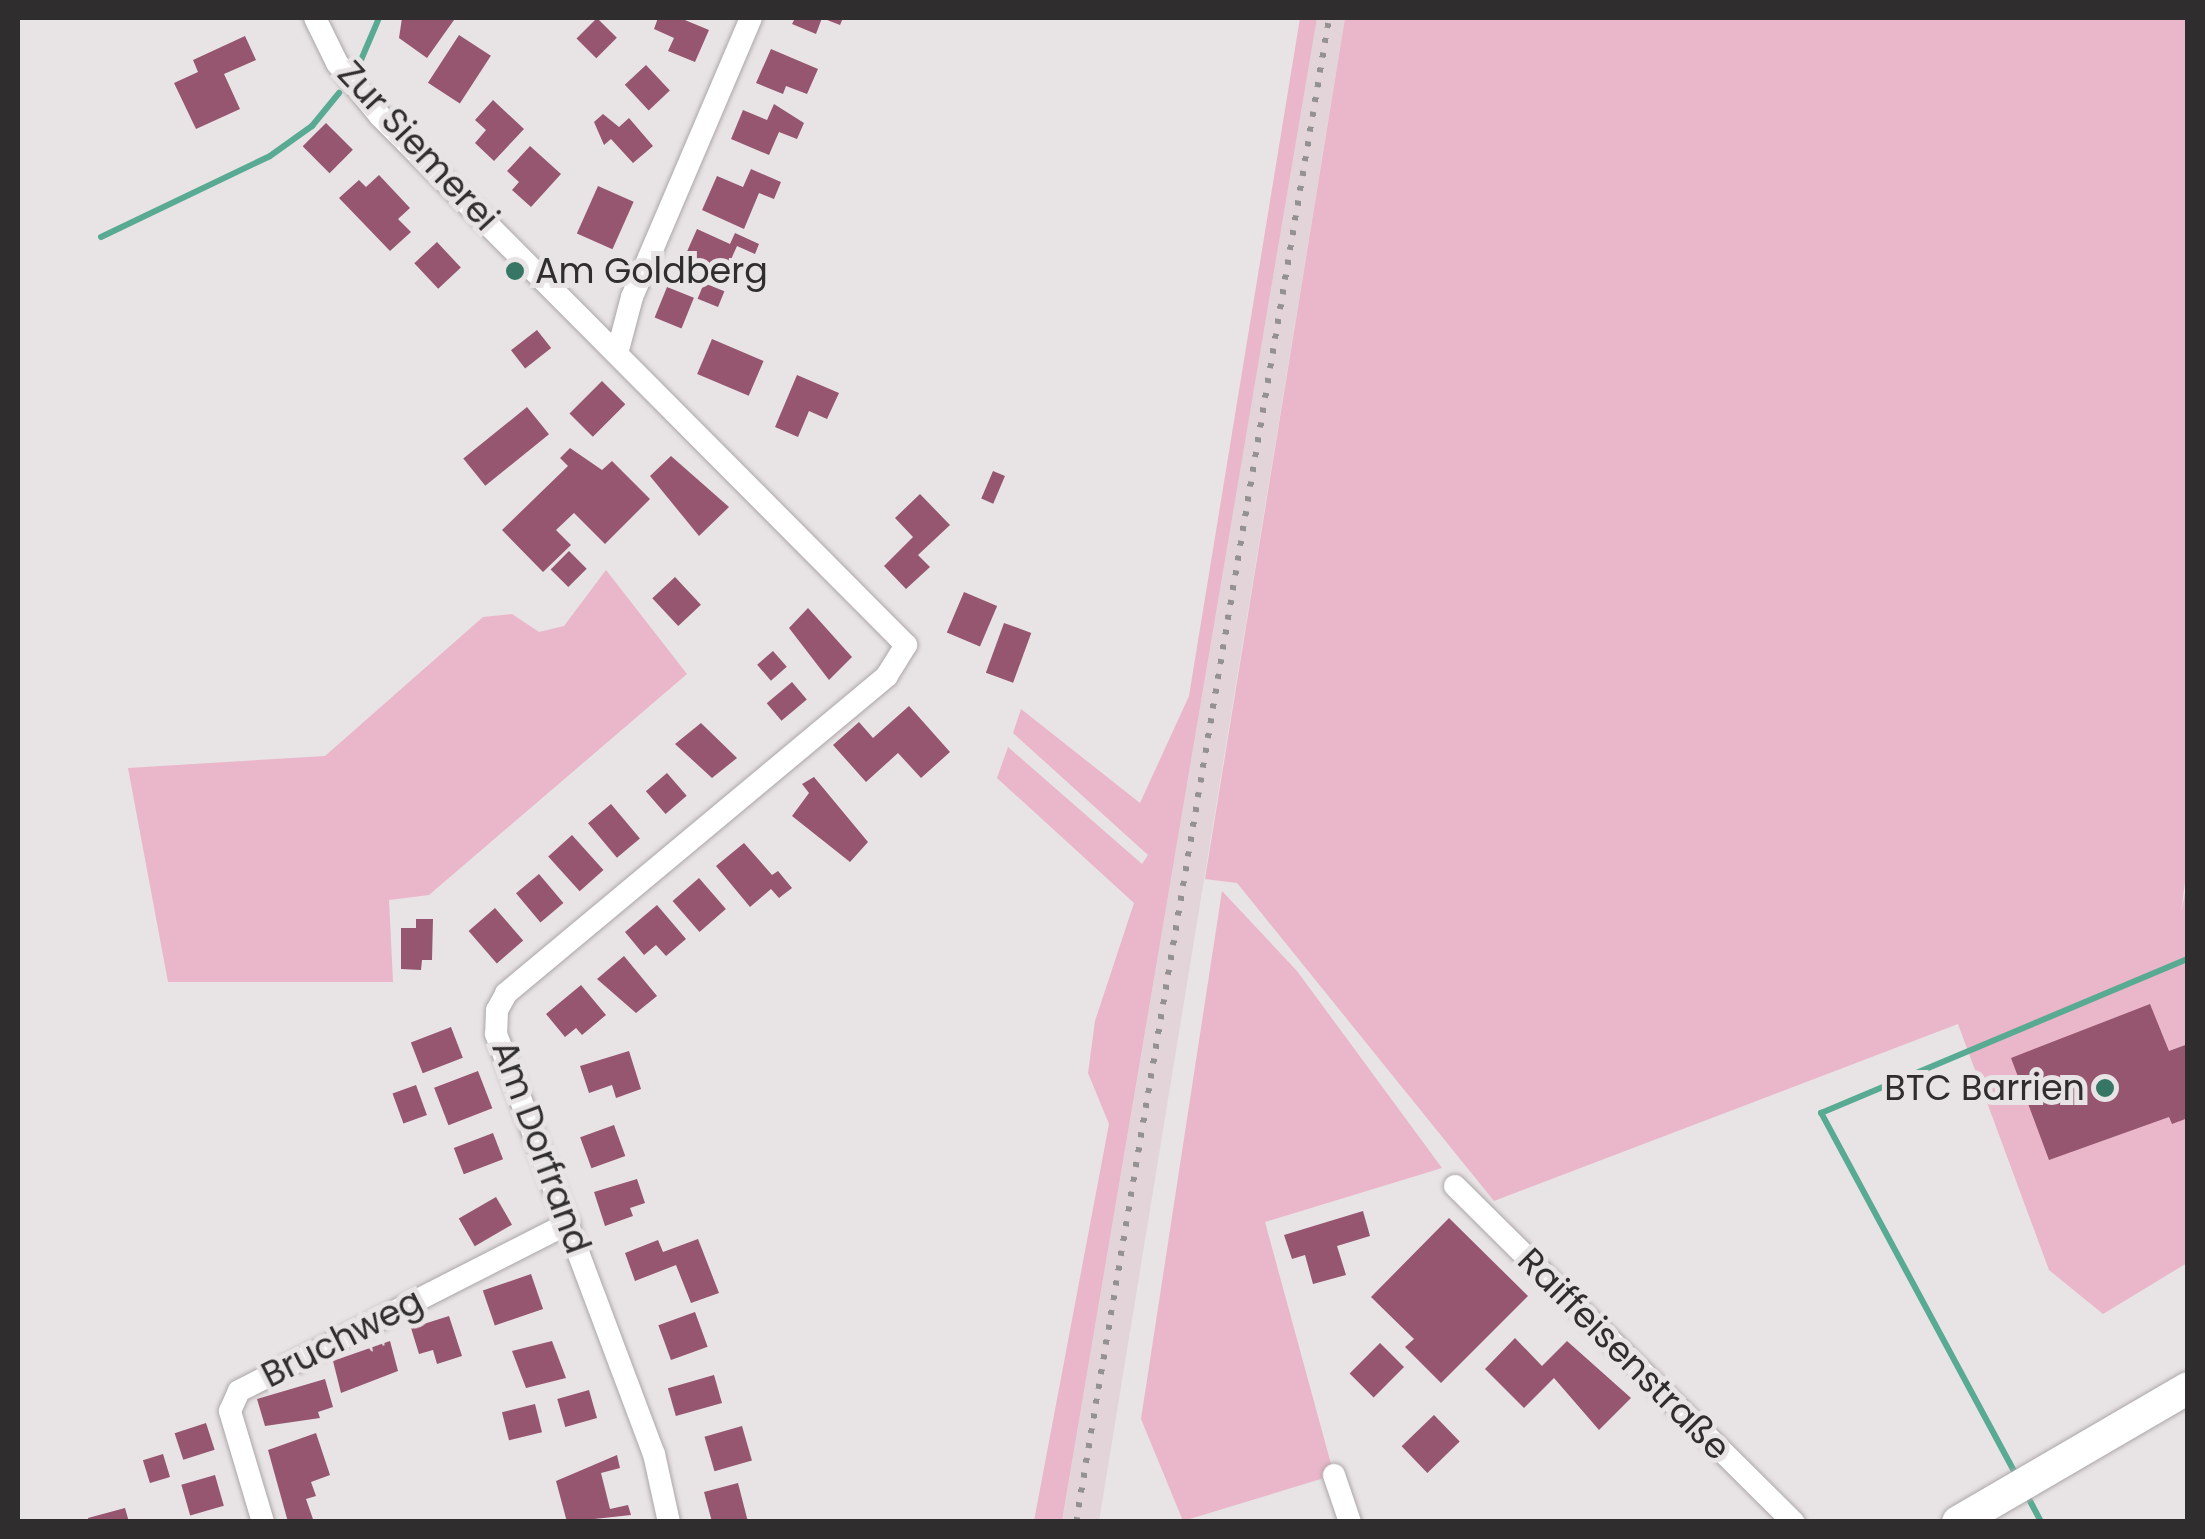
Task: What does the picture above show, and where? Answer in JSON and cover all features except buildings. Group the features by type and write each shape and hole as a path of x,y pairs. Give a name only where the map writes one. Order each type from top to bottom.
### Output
{"street":[{"name":"Zur Siemerei","path":"315,18 337,63 380,116 618,350"},
{"path":"618,350 632,297 751,18"},
{"name":"Am Dorfrand","path":"618,350 712,454 906,645 886,676 506,994 496,1034 654,1454 669,1522"},
{"name":"Raiffeisenstraße","path":"1454,1186 1794,1522"},
{"name":"Bruchweg","path":"263,1522 230,1411 239,1390 569,1223"},
{"path":"1958,1522 2188,1388"},
{"path":"1334,1474 1350,1522"}],"shaded area":[{"path":"1300,18 1317,18 1062,1521 1034,1521 1109,1124 1088,1073 1095,1021 1134,903 997,778 1008,747 1142,864 1148,855 1013,733 1021,709 1140,803 1189,696"},
{"path":"1317,18 1345,18 1099,1521 1062,1522"},
{"path":"1345,18 2187,18 2188,860 2181,912 2187,884 2187,1263 2103,1314 2049,1270 1958,1024 1494,1201 1237,883 1205,879"},
{"path":"606,570 687,674 429,895 389,900 393,982 168,982 128,768 325,756 483,617 512,614 539,632 564,626"},
{"path":"1222,891 1297,971 1442,1168 1265,1222 1334,1475 1183,1521 1141,1419"}],"waterway":[{"path":"355,74 379,18"},
{"path":"101,237 270,156 312,126 339,93"},
{"path":"2014,1471 1821,1113 2188,959"},
{"path":"2030,1501 2041,1522"}],"railway":[{"path":"1076,1522 1329,18"}],"place":[{"name":"Am Goldberg","path":"515,271"},
{"name":"BTC Barrien","path":"2105,1088"}]}
